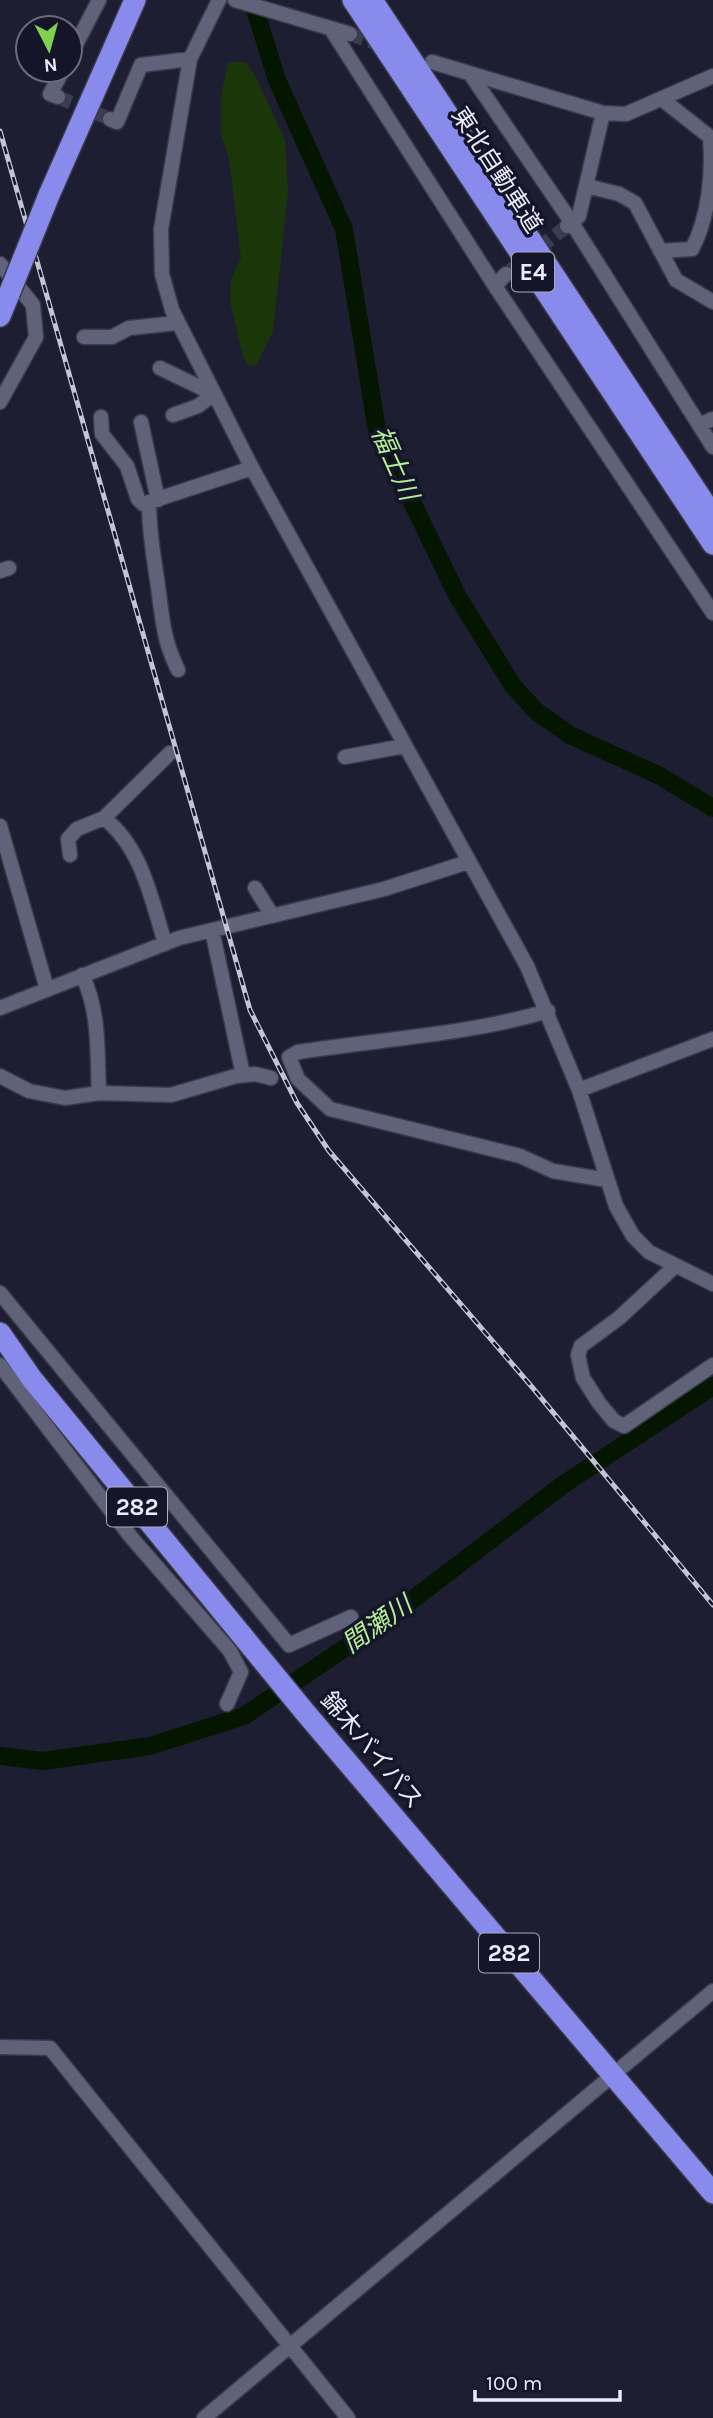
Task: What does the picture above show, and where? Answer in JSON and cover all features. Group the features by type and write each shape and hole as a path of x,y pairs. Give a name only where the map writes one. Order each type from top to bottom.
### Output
{"highway":[{"path":"0,316 49,195 135,0"},
{"name":"東北自動車道","path":"353,0 713,544"},
{"name":"東北自動車道","path":"372,0 713,516"},
{"name":"錦木バイパス","path":"0,1333 32,1379 300,1705 713,2193"}],"street":[{"path":"84,29 99,0"},
{"path":"219,0 190,59 159,248 162,274 177,323 252,468 527,966 579,1090 616,1206 633,1236 649,1252 674,1267 713,1284"},
{"path":"237,1 263,6 350,34"},
{"path":"331,29 495,286 713,612"},
{"path":"110,119 117,122 141,65 190,59"},
{"path":"432,62 603,113 626,114 713,76"},
{"path":"471,75 713,447"},
{"path":"55,84 50,94 58,97"},
{"path":"660,251 692,248 702,230 710,186 711,144 710,137 663,100"},
{"path":"570,225 579,216 603,113"},
{"path":"587,186 619,194 635,203 676,280 713,302"},
{"path":"0,264 33,305 36,337 0,402"},
{"path":"495,286 506,274"},
{"path":"84,337 112,337 129,328 177,323"},
{"path":"160,368 214,394"},
{"path":"173,415 198,405 214,394"},
{"path":"101,416 102,434 127,466 138,499 154,502 252,468"},
{"path":"699,425 713,419"},
{"path":"141,422 154,502 151,560 160,601 162,629 178,670"},
{"path":"345,757 404,746"},
{"path":"70,855 68,839 77,828 104,818 170,753"},
{"path":"104,818 122,832 134,853 165,943"},
{"path":"0,826 47,989"},
{"path":"0,1008 165,943 419,880 468,862"},
{"path":"255,888 272,915"},
{"path":"212,930 243,1075"},
{"path":"82,975 96,1020 99,1093"},
{"path":"548,1011 509,1023 432,1037 355,1043 298,1052 289,1057 298,1079 330,1109 520,1156 553,1171 607,1181"},
{"path":"579,1090 713,1039"},
{"path":"0,1076 29,1091 65,1098 99,1093 170,1095 243,1075 271,1078"},
{"path":"674,1267 620,1318 581,1346 579,1355 583,1378 614,1421 624,1426 713,1365"},
{"path":"0,1293 289,1645 351,1617"},
{"path":"0,1365 131,1537 230,1651 240,1672 226,1704"},
{"path":"204,2418 713,1992"},
{"path":"0,2047 50,2048 348,2418"}],"green space":[{"path":"228,62 245,62 255,75 285,140 288,192 273,331 257,364 249,366 243,357 230,301 231,279 241,258 229,158 221,135 221,97"}],"waterway":[{"name":"福士川","path":"252,0 277,80 344,229 377,430 458,597 513,686 537,712 570,735 658,775 713,808"},
{"name":"間瀬川","path":"0,1756 43,1761 150,1746 244,1716 382,1623 564,1484 713,1386"}],"tunnel":[{"path":"350,34 384,46"},
{"path":"58,97 110,119"},
{"path":"506,274 567,226"}],"railway":[{"path":"0,131 250,1010 297,1103 329,1151 532,1387 713,1605"}]}
